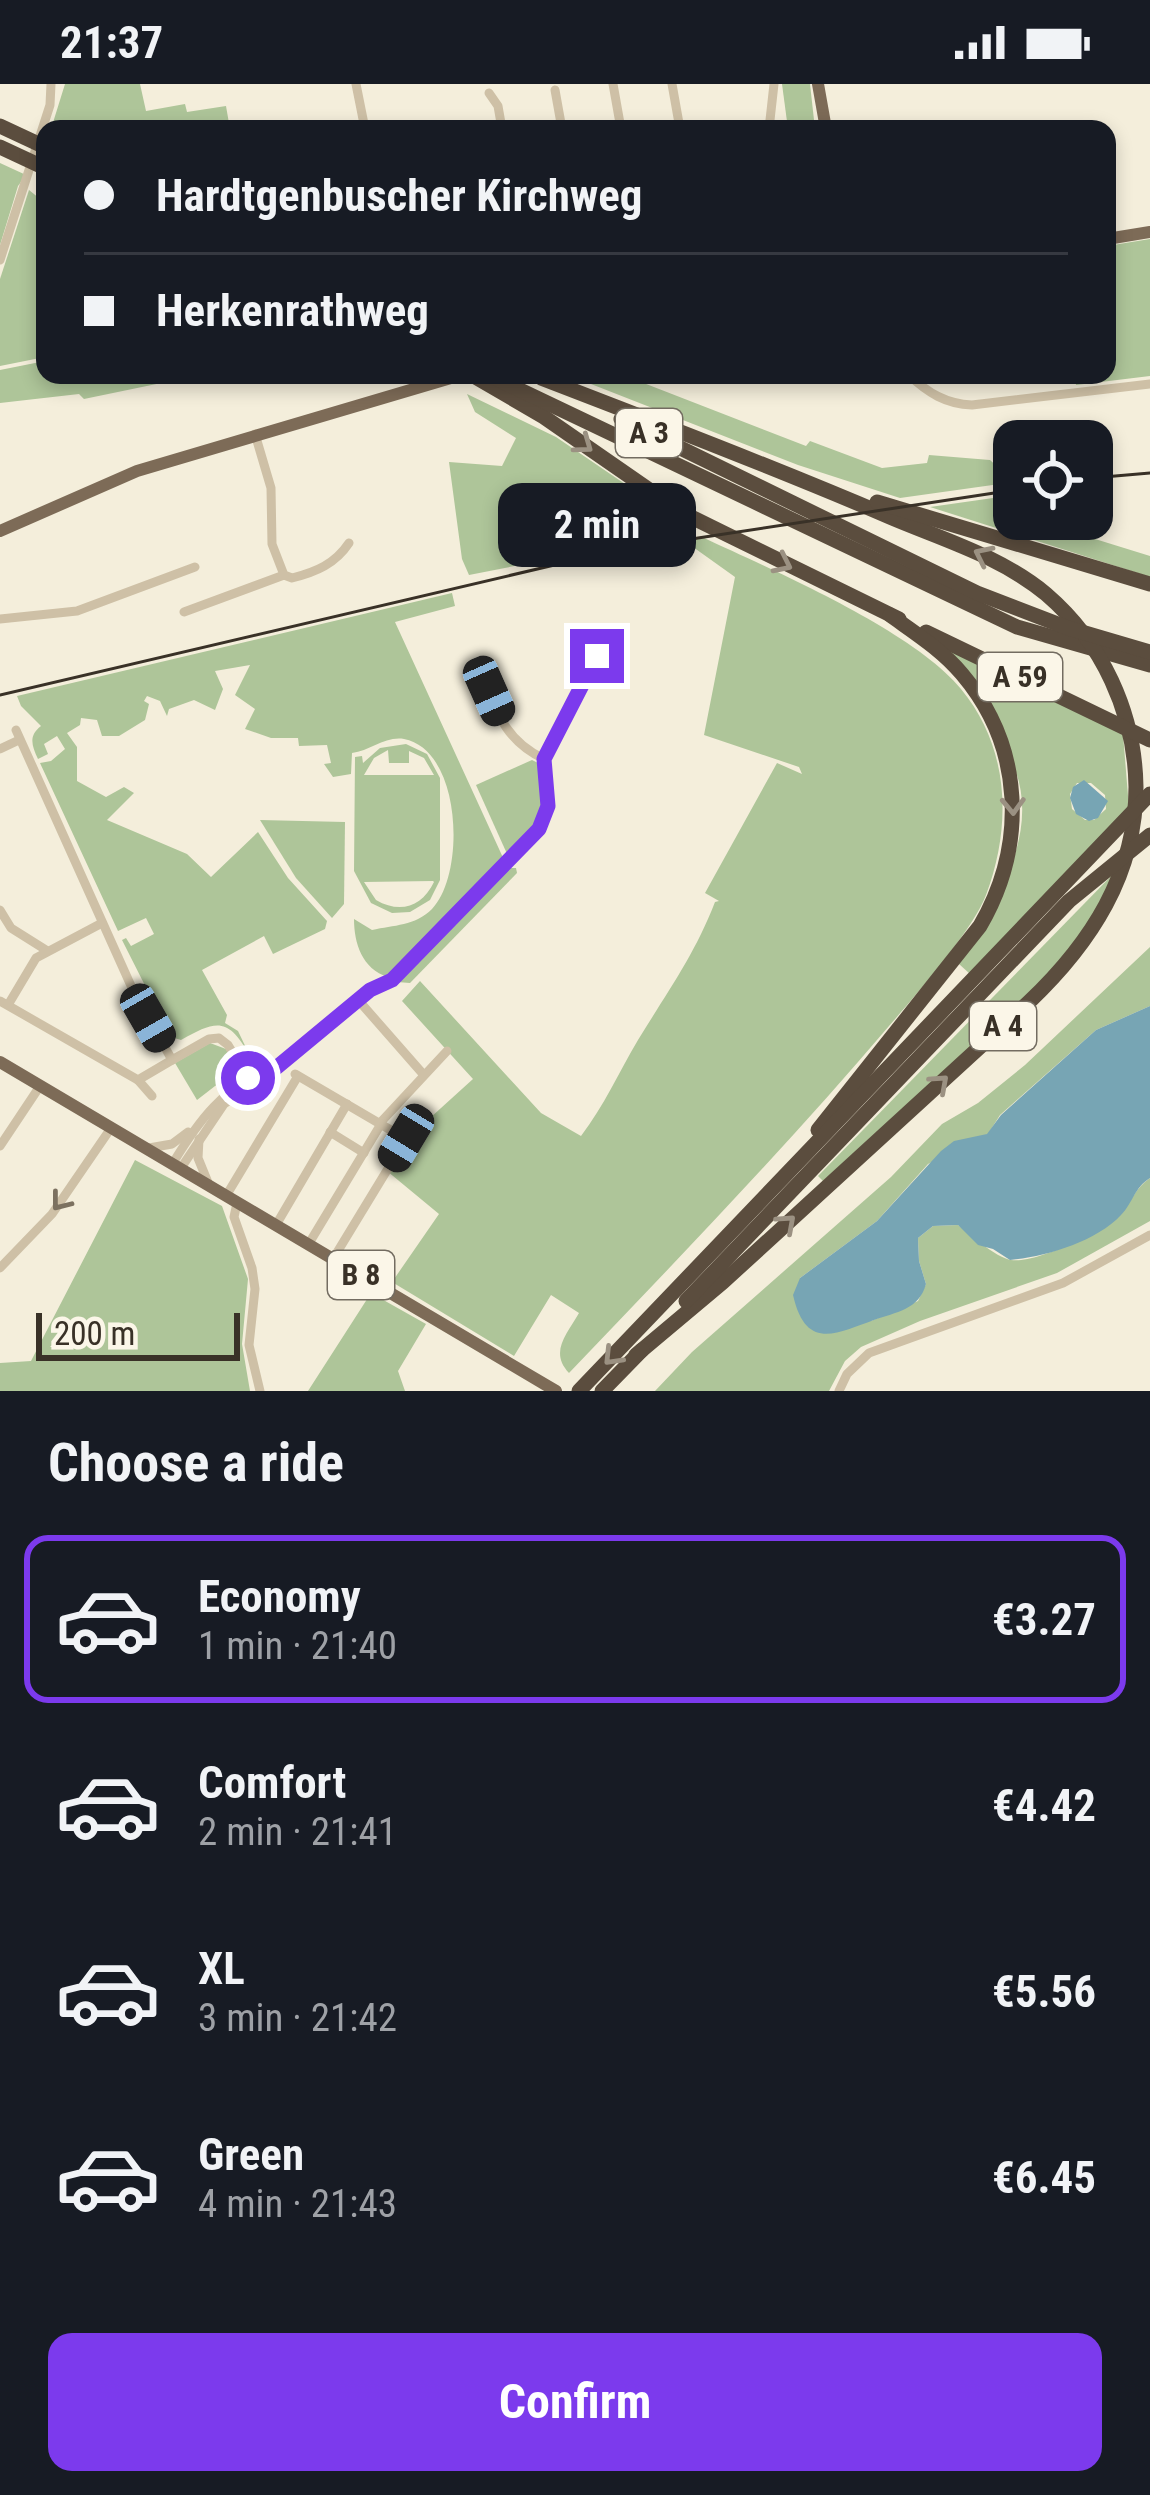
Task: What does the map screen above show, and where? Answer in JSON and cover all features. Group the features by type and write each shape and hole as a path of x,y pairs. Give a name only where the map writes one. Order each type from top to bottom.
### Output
{"highway":[{"path":"0,126 36,143"},
{"path":"0,147 36,163"},
{"name":"A 4","path":"495,384 711,529 890,615 961,673 995,725 1014,806 1006,869 991,908 951,966 710,1255 579,1391"},
{"name":"A 3","path":"499,384 786,517 828,523 1004,604 1150,652"},
{"name":"A 3","path":"550,384 1018,627 1150,665"},
{"path":"555,384 873,506 907,510 1150,584"},
{"name":"A 4","path":"602,1391 636,1355 1041,991 1097,923 1124,866 1143,795 1126,719 1102,662 1071,619 1034,585 1005,566 873,506"},
{"name":"A 59","path":"890,615 1150,740"},
{"path":"710,1255 1143,795"},
{"path":"636,1355 1069,901 1150,835"}],"main road":[{"path":"818,84 823,120"},
{"path":"1116,238 1150,232"},
{"path":"414,387 421,384"},
{"path":"0,531 122,476 426,384"},
{"name":"B 8","path":"0,1062 553,1389"}],"street":[{"path":"45,120 51,84"},
{"path":"356,84 362,120"},
{"path":"613,84 620,120"},
{"path":"672,84 678,120"},
{"path":"770,120 774,84"},
{"path":"555,90 560,120"},
{"path":"488,93 498,106 500,120"},
{"path":"0,260 36,148"},
{"path":"920,384 955,404 1150,384"},
{"path":"255,434 271,488 272,544 284,575"},
{"path":"184,612 284,575 292,578 327,566 349,543"},
{"path":"0,619 77,610 195,567"},
{"path":"177,1166 196,1133 224,1105 370,990 392,980 539,829 548,806 544,759 597,656"},
{"path":"478,667 509,736 544,759"},
{"path":"0,749 18,735 102,923 172,1060"},
{"path":"0,910 11,928 46,950"},
{"path":"102,923 36,958 4,1003 139,1080 152,1096"},
{"path":"358,1000 423,1074"},
{"path":"139,1080 209,1039 220,1039 250,1081"},
{"path":"308,1245 380,1124 447,1051"},
{"path":"260,1391 249,1345 255,1289 252,1268 231,1200 297,1075 406,1138 333,1259"},
{"path":"0,1146 40,1086"},
{"path":"276,1225 347,1104"},
{"path":"0,1268 52,1214 111,1128"},
{"path":"330,1132 364,1153"},
{"path":"146,1148 172,1144 196,1133"},
{"path":"196,1133 198,1158 209,1185"},
{"path":"839,1391 847,1374 869,1353 1063,1283 1150,1235"}],"green space":[{"path":"65,84 140,84 146,111 185,104 187,112 226,106 228,120 54,120"},
{"path":"782,84 810,84 814,120 787,120"},
{"path":"0,163 26,175 18,186 0,245"},
{"path":"29,190 36,196 36,359 0,366 0,279"},
{"path":"1150,239 1150,376 1116,380 1116,245"},
{"path":"36,363 36,384 156,384 84,399 79,394 0,403 0,370"},
{"path":"591,384 646,384 806,446 810,441 882,468 927,463 929,455 993,463 993,485 900,498 798,465"},
{"path":"467,394 556,437 694,531 469,575 462,559 449,462 502,466 516,438 475,412"},
{"path":"993,498 993,527 930,507"},
{"path":"704,538 878,624 939,667 961,689 989,736 997,762 1002,788 1000,842 979,909 928,981 772,1158 569,1373 560,1350 579,1313 551,1295 514,1356 392,1282 439,1214 387,1171 409,1137 473,1079 402,1001 420,981 541,1113 581,1136 597,1113 719,901 705,893 777,763 802,774 799,767 704,735 735,577 686,542"},
{"path":"1034,540 1098,540 1150,556 1150,577"},
{"path":"452,593 455,606 395,622 505,862 388,977 361,954 354,919 372,930 419,919 443,892 450,869 452,815 447,788 438,765 423,748 404,739 384,742 352,753 351,774 333,777 324,764 331,763 327,745 299,746 298,738 271,738 245,729 255,709 235,695 250,665 215,671 223,689 215,710 194,700 169,709 167,716 160,701 147,696 145,720 119,736 102,736 97,720 81,718 80,725 67,733 77,747 77,781 106,797 124,787 134,793 107,820 187,854 211,877 258,832 288,878 327,921 325,929 273,954 264,936 202,970 227,1015 225,1023 238,1031 250,1056 235,1034 221,1026 181,1040 171,1037 122,940 126,938 131,946 154,934 146,918 118,931 40,763 51,761 65,749 57,736 44,744 48,754 38,759 32,741 41,726 17,696"},
{"path":"948,649 1123,734 1129,808 970,974 959,964 1010,869 1022,817 1021,791 1013,764","holes":["1077,783 1091,783 1105,795 1106,809 1094,820 1085,820 1072,809 1070,794"]},
{"path":"406,744 427,754 440,778 440,880 430,900 410,912 392,913 371,903 354,871 355,757 362,756 363,763 380,748","holes":["388,750 389,763 409,763 409,751 424,758 434,775 364,775 374,758","433,881 434,882 417,902 402,907 376,900 364,882"]},
{"path":"532,760 538,763 539,815 508,856 476,785"},
{"path":"260,820 345,822 344,904 332,918 296,878"},
{"path":"1121,866 1081,937 1044,980 823,1181 818,1176"},
{"path":"507,868 516,868 517,873 410,983 397,982"},
{"path":"1150,947 1150,1006 1096,1030 1000,1115 988,1134 928,1164 877,1221 800,1278 871,1321 918,1301 926,1284 918,1238 933,1226 958,1225 1011,1260 1036,1257 1111,1221 1150,1178 1150,1221 1057,1273 861,1347 845,1361 829,1391 655,1391 692,1352 891,1177 942,1124 978,1103 1025,1065"},
{"path":"210,1043 226,1049 237,1069 197,1100 175,1063"},
{"path":"135,1160 222,1206 248,1279 242,1344 250,1391 0,1391 0,1363 31,1361"},
{"path":"371,1293 426,1324 398,1371 405,1391 308,1391"}],"water":[{"path":"1084,780 1108,801 1098,818 1089,821 1076,814 1070,798 1073,787"},
{"path":"1150,1006 1150,1178 1121,1215 1098,1233 1069,1246 1010,1260 978,1245 958,1225 933,1226 918,1238 926,1284 912,1305 836,1333 824,1334 806,1325 793,1295 800,1278 877,1221 941,1151 954,1141 987,1134 1001,1115 1096,1030"}],"tram line":[{"path":"1113,476 1150,473"},
{"path":"0,695 563,563 993,493"}],"route":[{"path":"248,1078 252,1084 265,1077 370,990 392,980 539,829 548,806 544,759 597,656"}]}
